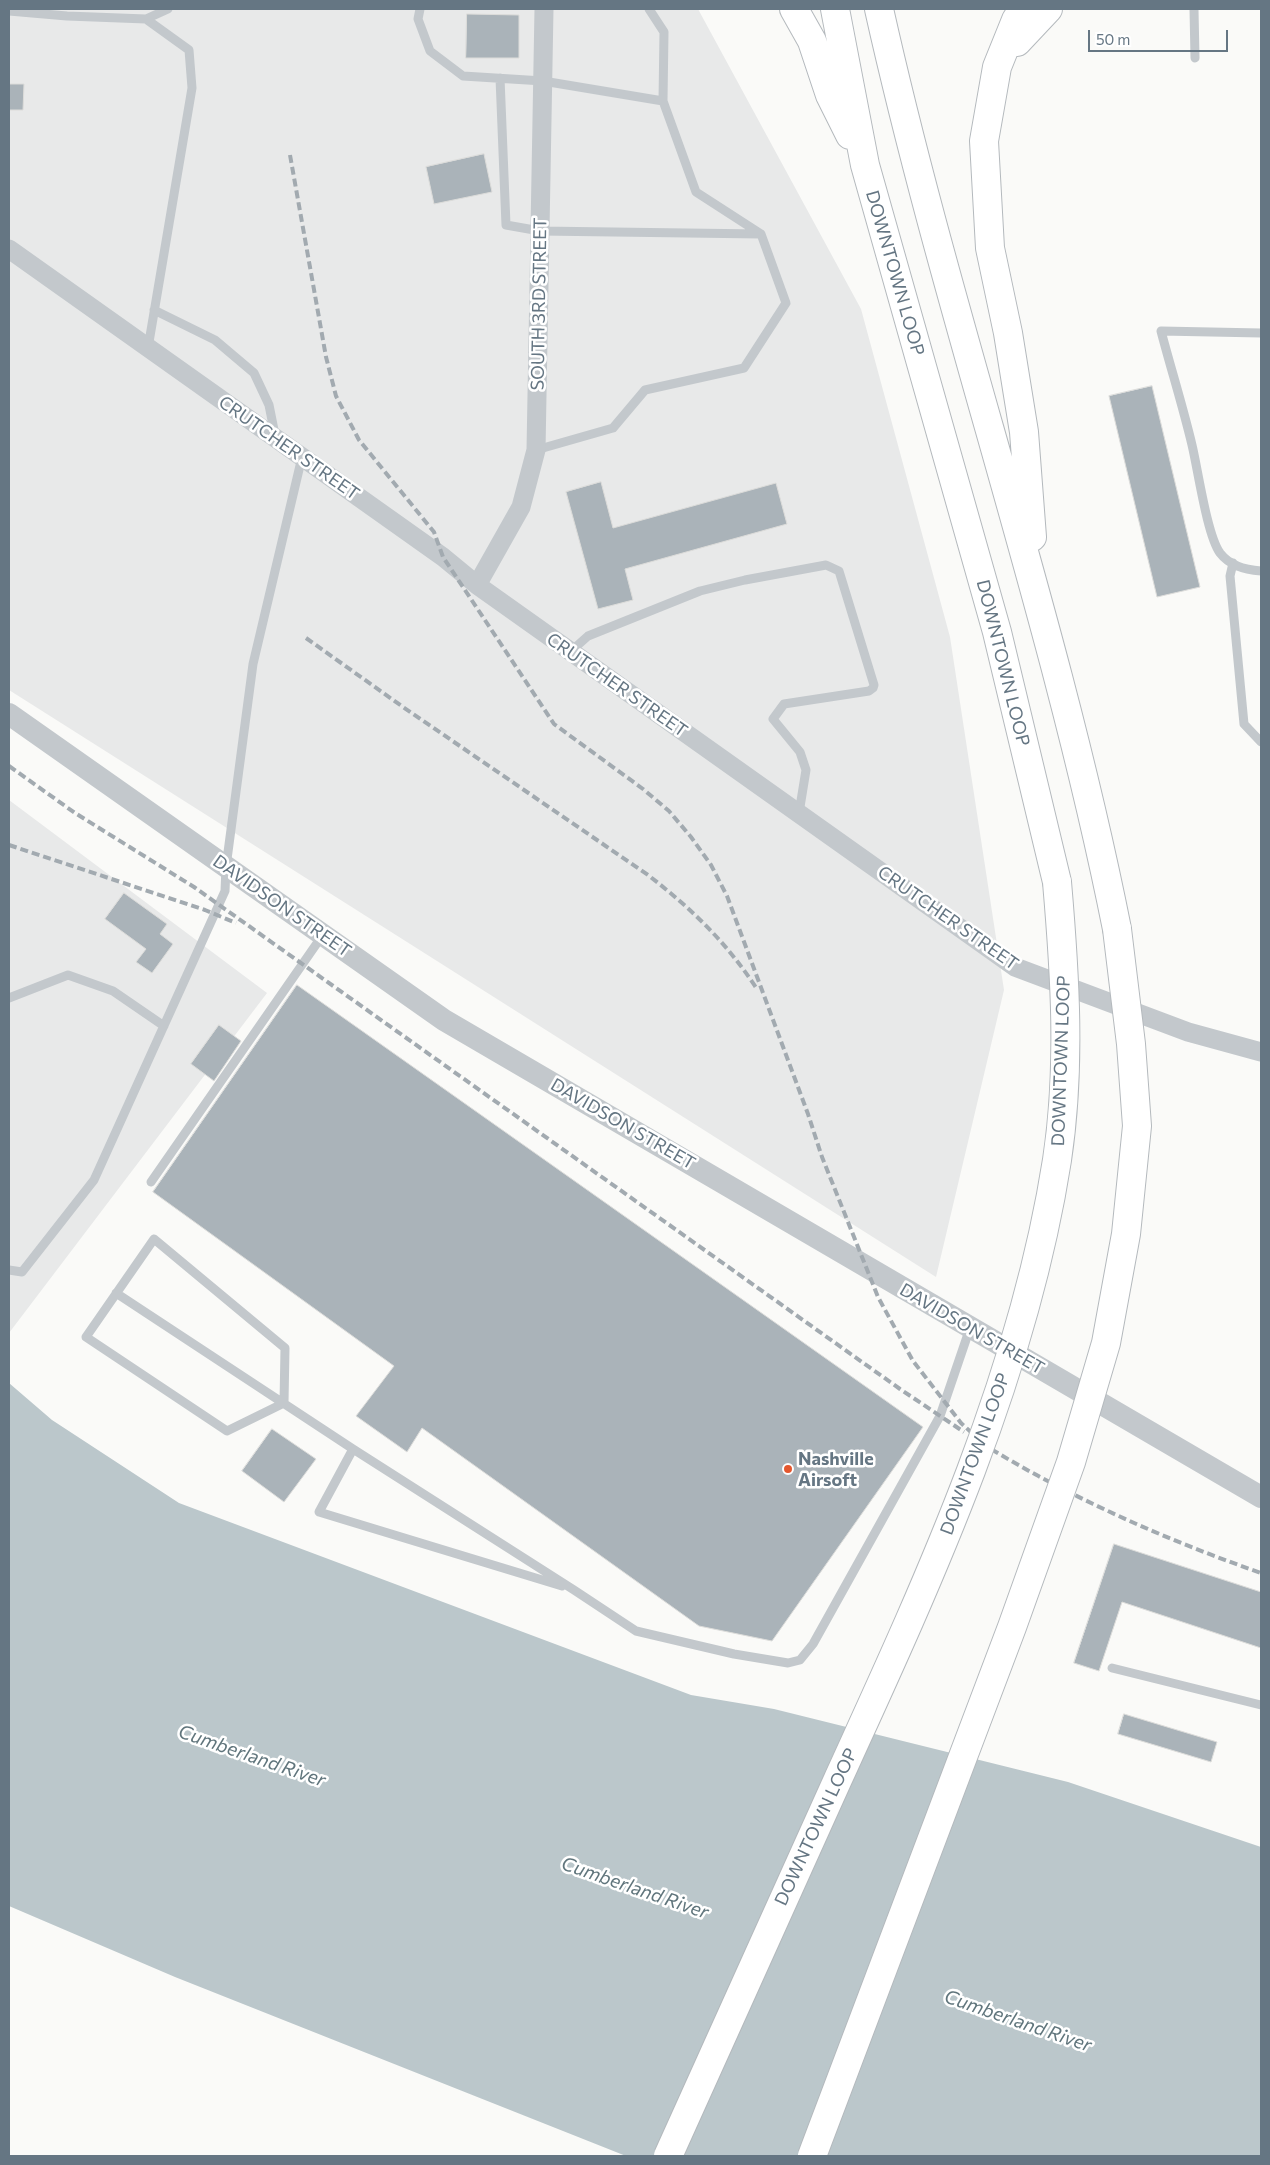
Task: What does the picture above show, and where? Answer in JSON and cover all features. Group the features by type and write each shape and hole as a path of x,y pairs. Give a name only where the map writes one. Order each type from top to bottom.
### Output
{"highway":[{"path":"794,9 812,40 830,95 865,165"},
{"name":"DOWNTOWN LOOP","path":"668,2156 910,1620 967,1484 1010,1356 1040,1252 1057,1157 1064,1076 1065,973 1057,882 997,632 865,165 835,9"},
{"path":"812,2156 1015,1618 1071,1462 1106,1343 1126,1234 1137,1126 1132,1044 1117,929 1099,840 1061,687 936,231 879,9"},
{"path":"1023,9 1016,20 997,67 984,141 990,248 1008,333 1024,432 1036,599"},
{"path":"997,67 1026,30 1048,9"}],"street":[{"name":"SOUTH 3RD STREET","path":"477,585 521,507 536,450 544,9"},
{"name":"CRUTCHER STREET","path":"9,250 443,556 477,585 570,652 1015,967 1188,1032 1261,1052"},
{"name":"DAVIDSON STREET","path":"9,714 444,1020 1261,1497"}],"lane":[{"path":"9,11 67,16 146,19 168,9"},
{"path":"420,9 418,19 430,51 463,76 543,81 663,101"},
{"path":"536,450 613,428 645,390 744,368 786,303 761,234 696,192 663,101 664,32 650,9"},
{"path":"1194,9 1195,58"},
{"path":"146,19 189,50 192,88 148,348"},
{"path":"500,78 506,225 540,231 761,234"},
{"path":"154,310 215,340 254,373 268,405 276,439"},
{"path":"1261,334 1160,331 1192,444 1212,533 1220,552 1233,564 1249,570 1261,571"},
{"path":"9,1270 22,1272 94,1180 225,891 226,867 253,664 302,457"},
{"path":"1233,564 1230,576 1244,724 1261,742"},
{"path":"570,652 588,636 700,591 826,565 839,571 874,684 869,692 784,704 773,719 800,752 806,770 799,814"},
{"path":"151,1182 323,934"},
{"path":"9,998 68,975 113,990 164,1026"},
{"path":"154,1239 285,1348 284,1403 226,1432 86,1337 154,1239"},
{"path":"116,1293 354,1450 636,1631 734,1654 788,1663 800,1660 814,1644 940,1416 970,1328"},
{"path":"354,1450 319,1512 574,1590"},
{"path":"1112,1668 1261,1705"}],"shaded area":[{"path":"9,9 698,9 861,309 950,637 1004,990 936,1277 9,690"},
{"path":"9,800 267,993 9,1333"}],"water":[{"name":"Cumberland River","path":"9,1383 52,1420 179,1503 691,1695 774,1709 1068,1782 1261,1847 1261,2156 626,2156 175,1977 9,1906"}],"building":[{"path":"467,14 519,15 519,58 466,58"},
{"path":"9,84 24,84 23,110 9,110"},
{"path":"484,154 492,192 434,204 426,167"},
{"path":"1152,386 1200,587 1157,597 1109,396"},
{"path":"601,482 613,528 776,483 787,524 625,569 633,600 598,609 566,492"},
{"path":"124,893 167,924 160,934 173,944 152,973 136,962 146,949 105,919"},
{"path":"297,985 923,1427 772,1641 699,1626 422,1428 407,1452 356,1416 394,1366 153,1192"},
{"path":"219,1025 241,1041 214,1081 191,1064"},
{"path":"272,1429 316,1459 284,1502 242,1471"},
{"path":"1114,1544 1261,1592 1261,1648 1122,1602 1099,1671 1074,1663"},
{"path":"1124,1714 1217,1742 1211,1762 1118,1734"}],"railway":[{"path":"290,155 326,357 336,396 359,440 434,532 443,557 554,724 643,789 669,811 711,865 727,896 808,1114 822,1157 878,1297 913,1361 961,1423 986,1446"},
{"path":"306,638 648,875 680,901 708,928 733,956 757,989"},
{"path":"9,766 75,813 194,887 900,1389 964,1432"},
{"path":"9,845 205,910 236,923"},
{"path":"981,1443 1014,1463 1083,1499 1189,1546 1261,1573"}],"place":[{"name":"Nashville Airsoft","path":"788,1469"}]}
